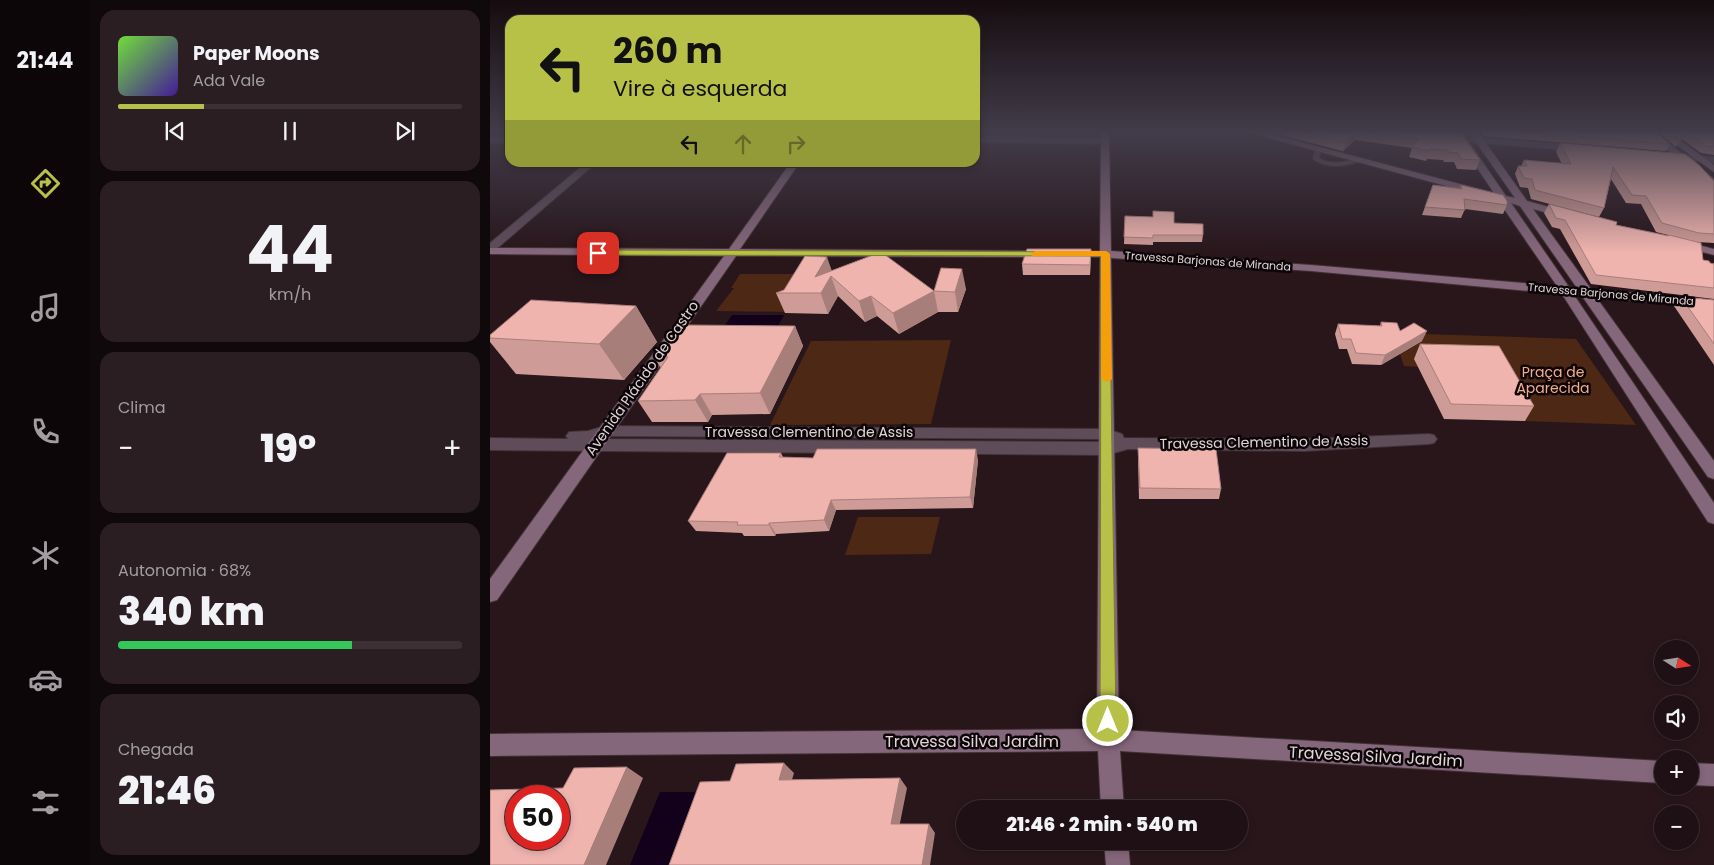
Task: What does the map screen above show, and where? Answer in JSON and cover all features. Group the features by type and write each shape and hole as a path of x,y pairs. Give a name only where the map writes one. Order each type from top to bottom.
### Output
{"main road":[{"name":"Avenida Plácido de Castro","path":"490,594 789,172"},
{"path":"1105,172 1108,740 1112,800"},
{"path":"1405,172 1580,218"},
{"path":"1488,172 1502,198 1565,290 1714,517"},
{"path":"1498,172 1523,203 1584,292 1625,346 1714,473"},
{"path":"1700,172 1714,184"},
{"path":"1676,242 1714,252"},
{"name":"Travessa Barjonas de Miranda","path":"490,250 730,254 1106,254 1311,268 1714,304"},
{"path":"1602,346 1625,346"},
{"name":"Travessa Silva Jardim","path":"490,745 1108,740 1654,772"},
{"path":"1699,774 1714,775"},
{"path":"1117,850 1118,865"}],"street":[{"path":"490,250 581,172"},
{"name":"Travessa Clementino de Assis","path":"490,436 588,436 605,431 1128,443 1304,445 1430,438"},
{"name":"Travessa Clementino de Assis","path":"490,444 1107,442"}],"green space":[{"path":"740,274 810,274 791,312 716,311 734,288 731,288"},
{"name":"Praça de Aparecida","path":"1393,333 1576,339 1636,425 1525,421 1506,388 1415,359 1418,367 1404,366"},
{"path":"951,340 931,424 770,425 811,341"},
{"path":"858,517 940,517 931,554 845,555"}],"shaded area":[{"path":"732,315 784,315 772,337 717,337"},
{"path":"660,792 713,792 687,865 630,865"}],"building":[{"path":"1521,172 1612,172 1604,208 1535,190 1532,179 1524,178"},
{"path":"1617,172 1706,172 1714,181 1714,234 1699,233 1662,223 1646,196 1632,195"},
{"path":"1433,185 1462,189 1461,185 1503,195 1507,205 1464,199 1465,210 1425,207"},
{"path":"1549,204 1617,222 1616,225 1701,243 1703,260 1714,264 1714,288 1596,275 1565,220 1556,218"},
{"path":"1153,211 1174,212 1174,223 1203,224 1203,235 1153,235 1153,238 1124,237 1125,216 1153,217"},
{"path":"1027,249 1091,249 1090,265 1022,264"},
{"path":"881,252 934,291 893,313 871,296 859,301 831,276 821,293 776,293 784,290 805,256 827,257 815,277"},
{"path":"941,268 962,269 955,292 934,291"},
{"path":"1681,297 1714,300 1714,344"},
{"path":"531,300 636,306 599,344 490,338 490,335"},
{"path":"1381,322 1397,323 1400,331 1414,323 1427,331 1385,355 1356,353 1351,339 1342,339 1338,324 1382,326"},
{"path":"685,325 795,326 760,393 700,394 695,400 638,401 668,357 654,357 673,329 681,329"},
{"path":"1420,344 1499,346 1534,406 1451,404"},
{"path":"1138,448 1216,449 1221,489 1140,488"},
{"path":"817,449 976,449 970,497 831,500 824,520 769,523 769,525 737,525 738,522 688,521 727,453 781,453 779,457 813,458"},
{"path":"784,763 779,780 900,778 891,824 929,824 922,865 669,865 700,782 730,781 736,764"},
{"path":"627,767 584,865 490,865 490,790 505,790 505,850 570,850 570,785 565,785 574,768"}],"slow traffic":[{"path":"1035,254 1106,254 1107,379"}],"route":[{"path":"598,253 1106,254 1108,721"}]}
